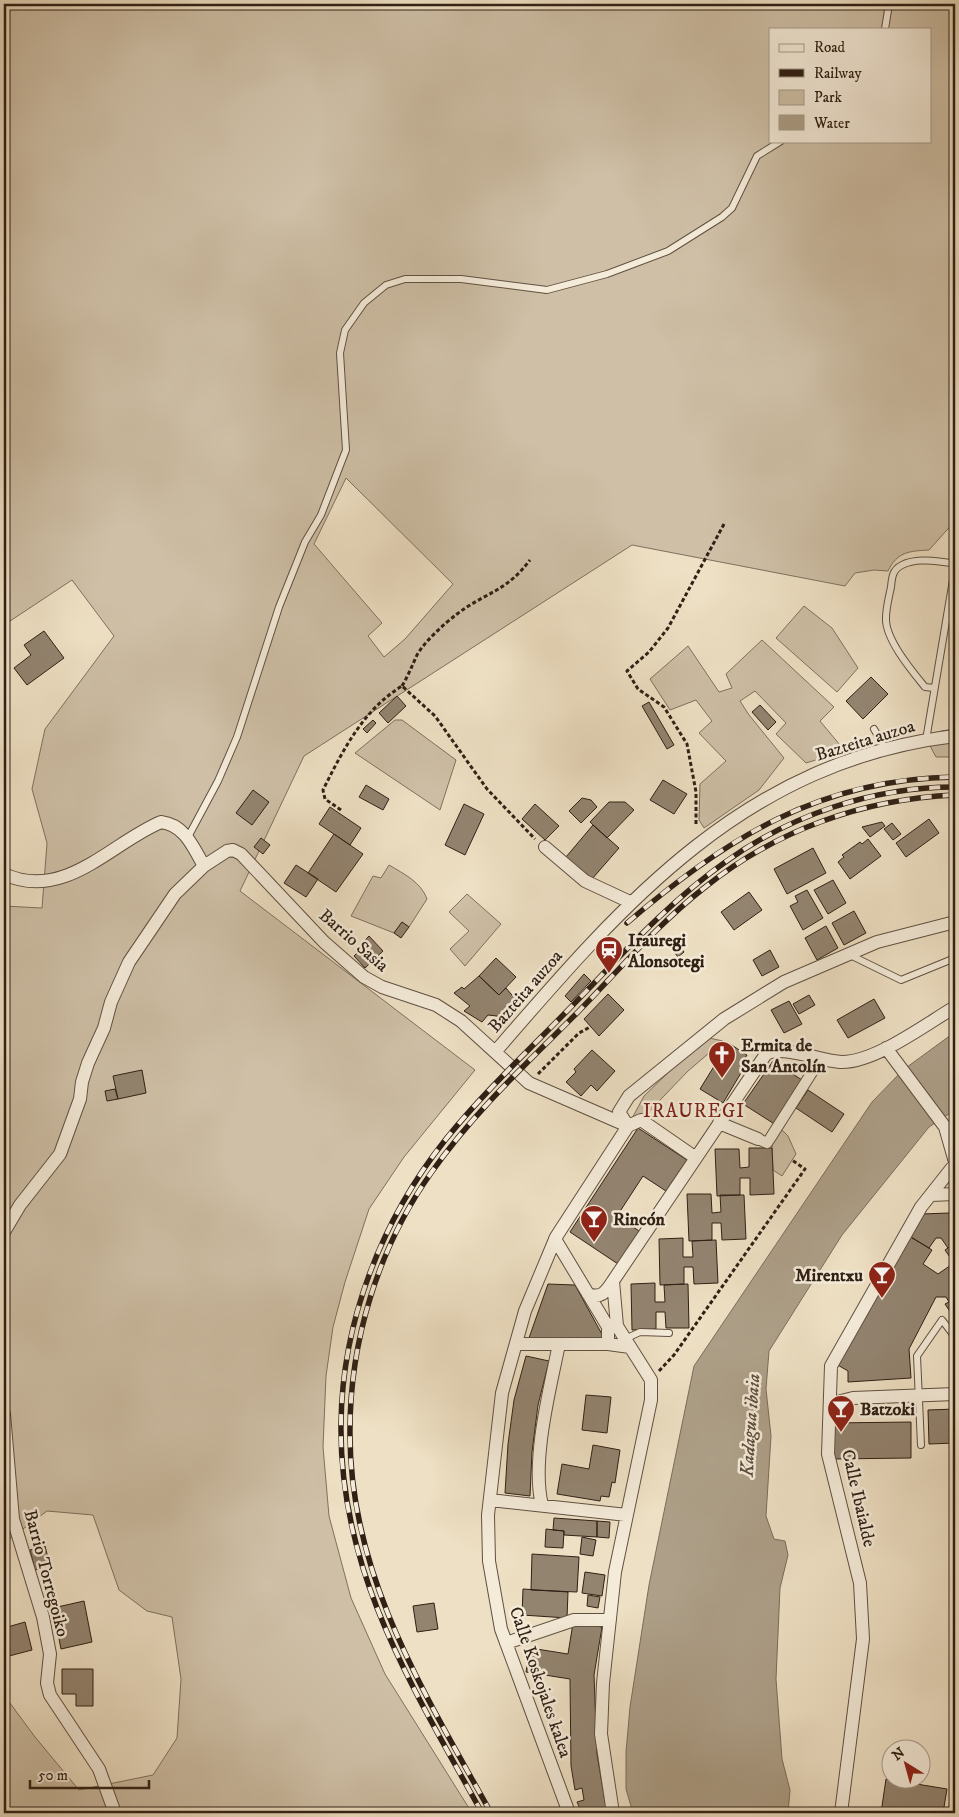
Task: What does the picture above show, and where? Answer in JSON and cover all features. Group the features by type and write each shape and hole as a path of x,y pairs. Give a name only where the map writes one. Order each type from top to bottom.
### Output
{"street":[{"name":"Bazteita auzoa","path":"628,1126 529,1083 496,1051 580,954 630,902 688,853 762,800 818,772 885,748 955,736"},
{"path":"4,874 36,882 62,879 87,867 161,822 179,827 188,837 204,866"},
{"path":"545,848 585,881 630,902"},
{"name":"Barrio Sasia","path":"4,1232 20,1205 60,1154 80,1099 82,1082 88,1063 104,1028 111,1002 129,962 175,894 204,866 227,851 233,850 241,854 324,942 364,977 382,987 436,1005 461,1021 496,1051"},
{"path":"696,1158 641,1120 628,1126 619,1112 629,1096 724,1019 784,982 878,942 955,922"},
{"path":"588,1294 596,1297 602,1295 613,1281 766,1054 775,1051 842,1062 859,1059 886,1048 955,1007"},
{"path":"886,1048 945,1127 955,1163"},
{"path":"719,1122 767,1143 773,1138 821,1058"},
{"name":"Calle Koskojales kalea","path":"569,1813 501,1629 489,1561 490,1500 502,1393 525,1310 555,1240 628,1126"},
{"name":"Calle Ibaialde","path":"840,1813 862,1639 860,1583 828,1454 831,1412 830,1366 921,1207 955,1163"},
{"path":"931,1195 955,1194"},
{"path":"555,1240 608,1327 608,1344"},
{"path":"613,1281 617,1326 651,1380 651,1400 615,1572 603,1683 601,1734 613,1813"},
{"path":"516,1344 628,1343"},
{"path":"542,1505 540,1492 541,1458 546,1406 559,1344"},
{"path":"830,1377 843,1394 853,1398"},
{"path":"831,1412 841,1401 853,1398 955,1394"},
{"name":"Barrio Torregoiko","path":"4,1414 13,1519 43,1617 50,1654 47,1683 50,1695 99,1769 115,1813"},
{"path":"490,1500 627,1515"},
{"path":"506,1642 574,1620 610,1620"}],"lane":[{"path":"885,28 889,4"},
{"path":"188,837 218,781 233,746 280,607 305,542 322,515 346,450 340,353 345,330 364,303 386,285 405,279 461,279 547,290 607,274 668,251 722,217 732,208 757,156 779,142"},
{"path":"934,688 925,687 913,672 887,628 885,619 893,573 902,565 920,560 955,563"},
{"path":"926,740 955,568"},
{"path":"874,729 885,748"},
{"path":"849,954 901,980 955,958"},
{"path":"921,1445 917,1356 942,1320 955,1337"},
{"path":"628,1343 640,1332 669,1333"}],"path":[{"path":"696,824 696,792 687,744 664,707 638,689 627,671 649,652 668,628 724,524"},
{"path":"341,810 326,799 323,790 356,728 387,695 402,686 418,654 430,639 456,614 501,589 517,577 530,560"},
{"path":"402,686 435,716 487,789 545,848"},
{"path":"529,1083 579,1033 590,1027"},
{"path":"651,1380 674,1355 805,1169 792,1160"}],"green space":[{"path":"4,4 955,4 955,521 929,550 910,552 900,556 888,571 874,570 855,573 845,586 632,545 304,756 240,891 475,1070 404,1157 369,1209 345,1282 333,1327 326,1376 323,1447 329,1516 351,1598 385,1674 472,1813 4,1813 4,1695 35,1737 79,1790 153,1775 177,1738 181,1679 172,1617 147,1611 119,1590 93,1515 47,1511 4,1543 4,906 42,908 47,843 32,789 45,729 114,636 72,580 4,625","holes":["346,478 453,584 405,639 384,657 368,636 382,623 314,544"]},
{"path":"804,606 832,628 858,668 837,692 776,638"},
{"path":"762,640 834,707 820,721 845,751 806,763 776,734 786,723 755,691 740,701 784,758 759,790 704,828 699,820 700,784 726,761 699,733 712,721 696,700 670,710 650,679 688,646 719,692 732,688 726,674"},
{"path":"395,720 402,720 456,760 440,810 355,753"},
{"path":"955,729 955,757 936,757 929,744 941,731"},
{"path":"389,865 416,883 427,899 409,927 402,922 394,933 351,916 373,876 381,878"},
{"path":"467,894 501,924 465,966 450,949 469,931 449,912"},
{"path":"709,1038 723,1041 688,1071 641,1120 628,1126 644,1096 674,1067"},
{"path":"781,1129 788,1136 796,1154 782,1176 773,1170 772,1142"}],"water":[{"name":"Kadagua ibaia","path":"955,1032 955,1110 929,1127 842,1235 769,1351 766,1389 771,1436 766,1516 774,1539 785,1541 788,1555 780,1588 776,1679 782,1759 790,1790 788,1813 633,1813 626,1789 626,1752 630,1707 649,1585 694,1366 872,1102 903,1070"}],"building":[{"path":"44,631 64,658 27,685 14,668 31,655 24,645"},
{"path":"871,677 888,694 863,719 846,701"},
{"path":"397,696 406,706 388,723 379,713"},
{"path":"649,702 674,745 667,749 642,706"},
{"path":"760,705 776,722 768,730 752,712"},
{"path":"373,720 376,723 367,733 363,729"},
{"path":"663,780 687,794 674,814 650,800"},
{"path":"366,785 389,799 383,810 359,797"},
{"path":"253,790 269,802 252,825 236,813"},
{"path":"582,798 591,800 597,807 581,823 569,811"},
{"path":"609,802 625,802 634,810 607,838 590,822"},
{"path":"464,804 484,814 465,855 445,845"},
{"path":"535,804 559,826 545,840 522,819"},
{"path":"330,807 361,828 350,845 319,824"},
{"path":"929,819 939,833 906,857 896,843"},
{"path":"882,822 885,826 870,837 862,827"},
{"path":"892,823 901,834 893,840 884,829"},
{"path":"593,825 619,848 592,879 566,857"},
{"path":"334,834 363,854 336,892 308,873"},
{"path":"261,838 270,845 263,854 254,847"},
{"path":"868,839 881,856 850,879 838,862 844,857 842,855 860,842 862,844"},
{"path":"813,848 826,873 787,894 774,869"},
{"path":"296,865 318,879 306,897 284,883"},
{"path":"833,880 846,903 828,914 814,890"},
{"path":"807,890 823,918 803,930 790,906 798,902 795,896"},
{"path":"749,892 762,910 734,930 721,912"},
{"path":"854,911 866,933 844,945 832,923"},
{"path":"402,922 409,927 401,938 394,933"},
{"path":"826,926 838,948 817,960 805,938"},
{"path":"369,936 383,951 365,968 354,956 357,953 355,951"},
{"path":"674,939 684,952 678,957 668,944"},
{"path":"770,950 779,967 762,976 753,960"},
{"path":"496,958 516,977 499,995 479,976"},
{"path":"584,974 591,981 571,1002 565,996"},
{"path":"479,976 499,995 506,988 516,1000 505,1017 488,1015 482,1022 464,1011 470,1006 454,993 462,987 464,989"},
{"path":"608,994 624,1010 599,1036 584,1019"},
{"path":"809,995 815,1005 799,1014 793,1004"},
{"path":"874,999 885,1018 848,1038 837,1020"},
{"path":"789,1001 802,1024 784,1033 771,1010"},
{"name":"Ermita de San Antolín","path":"730,1044 747,1055 740,1066 744,1068 723,1103 700,1089"},
{"path":"592,1050 615,1071 597,1091 591,1085 581,1096 566,1082 576,1072 574,1069"},
{"path":"773,1061 805,1082 776,1125 743,1104"},
{"path":"142,1070 146,1093 118,1099 113,1076"},
{"path":"115,1089 118,1099 107,1101 105,1091"},
{"path":"808,1090 844,1114 832,1132 796,1108"},
{"path":"638,1128 687,1160 666,1191 643,1176 617,1216 639,1231 618,1264 570,1232"},
{"path":"749,1148 772,1148 774,1194 750,1195 750,1178 740,1178 740,1195 717,1196 715,1149 739,1149 740,1168 749,1167"},
{"path":"687,1194 711,1194 712,1213 721,1212 720,1195 744,1195 746,1239 722,1240 721,1223 712,1223 712,1240 689,1241"},
{"path":"949,1213 955,1222 955,1243 948,1248 941,1238 936,1238 929,1248 909,1236 922,1214"},
{"path":"909,1236 932,1250 923,1264 938,1274 954,1263 945,1250 955,1243 955,1319 945,1304 949,1302 946,1297 936,1297 909,1349 911,1378 848,1382 848,1371 836,1364"},
{"path":"683,1238 683,1257 693,1257 692,1241 716,1240 718,1283 694,1284 693,1267 684,1267 684,1284 660,1285 659,1239"},
{"path":"655,1283 655,1302 665,1302 664,1285 688,1284 689,1328 666,1328 665,1312 656,1312 656,1329 632,1330 631,1284"},
{"path":"548,1284 575,1285 604,1338 529,1338"},
{"path":"526,1356 549,1361 538,1405 532,1452 530,1496 505,1493 508,1444 514,1400"},
{"path":"586,1395 611,1397 607,1433 582,1430"},
{"path":"955,1409 955,1443 929,1444 928,1410"},
{"path":"911,1422 911,1458 833,1459 832,1423"},
{"path":"593,1445 620,1450 615,1483 612,1482 609,1497 601,1496 600,1501 557,1494 562,1464 589,1469"},
{"path":"554,1518 597,1521 597,1537 564,1535 564,1531 553,1530"},
{"path":"597,1521 610,1522 609,1538 597,1537"},
{"path":"546,1529 564,1531 563,1548 545,1547"},
{"path":"582,1537 596,1540 593,1556 580,1554"},
{"path":"45,1546 50,1566 35,1570 30,1550"},
{"path":"532,1554 579,1557 577,1592 531,1590"},
{"path":"585,1572 605,1575 602,1596 582,1593"},
{"path":"523,1589 568,1592 567,1618 522,1615"},
{"path":"588,1595 600,1597 598,1608 587,1606"},
{"path":"84,1601 92,1642 61,1649 53,1608"},
{"path":"434,1603 438,1629 417,1632 413,1606"},
{"path":"25,1622 32,1650 9,1656 4,1639 4,1628"},
{"path":"573,1623 602,1627 594,1675 597,1754 607,1813 582,1813 577,1802 584,1800 582,1788 575,1790 571,1766 570,1679 526,1672 530,1648 568,1654"},
{"path":"62,1669 93,1669 93,1706 76,1706 76,1694 62,1694"},
{"path":"932,1787 947,1789 943,1813 881,1813 884,1790 932,1790"},
{"path":"952,1790 955,1790 955,1813 948,1813"}],"railway":[{"path":"627,923 664,892 701,865 739,840 778,819 818,802 861,789 906,780 955,777"},
{"path":"482,1813 407,1674 385,1627 367,1579 352,1530 344,1478 341,1424 343,1385 349,1347 358,1310 370,1273 385,1237 423,1170 475,1105 662,914 703,879 724,863 776,831 834,807 863,798 894,792 924,788 955,787"},
{"path":"491,1813 441,1724 396,1632 377,1585 363,1537 353,1487 350,1435 351,1400 355,1366 361,1331 370,1298 396,1233 412,1202 431,1173 483,1109 655,932 704,888 761,850 791,834 822,821 887,803 955,795"}],"place":[{"name":"Irauregi Alonsotegi","path":"609,974"},
{"name":"Ermita de San Antolín","path":"722,1079"},
{"name":"Rincón","path":"594,1243"},
{"name":"Mirentxu","path":"882,1299"},
{"name":"Batzoki","path":"841,1433"}],"district":[{"name":"IRAUREGI","path":"694,1110"}]}
